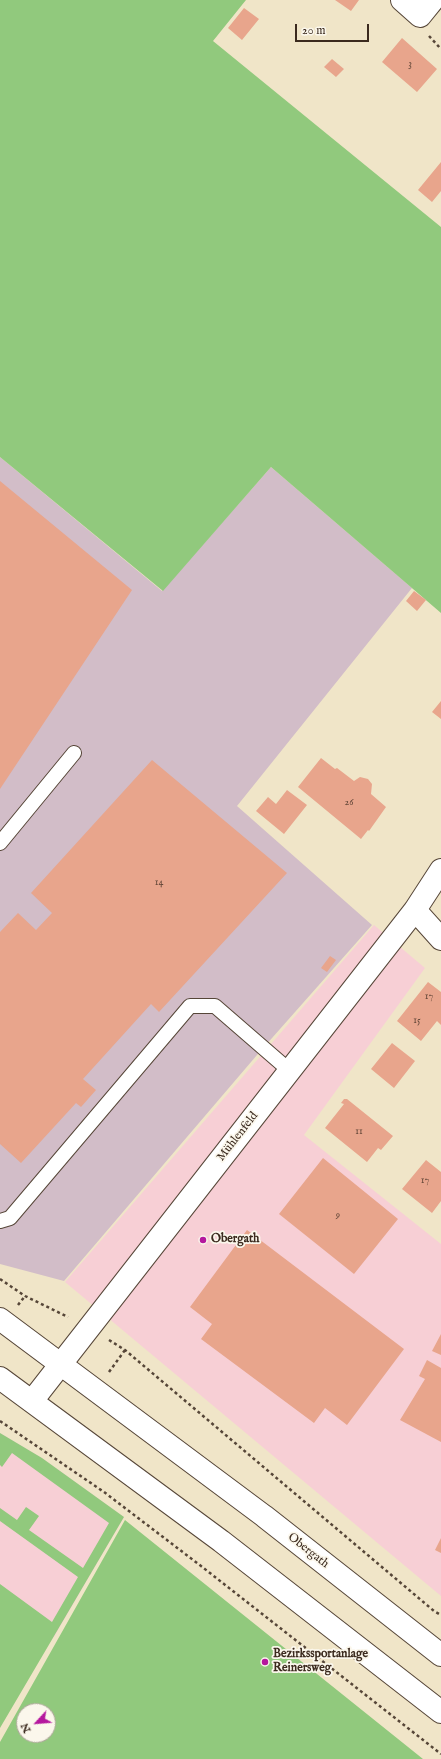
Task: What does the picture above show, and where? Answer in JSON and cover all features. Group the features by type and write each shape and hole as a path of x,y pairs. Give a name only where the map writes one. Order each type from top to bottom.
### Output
{"main road":[{"path":"402,0 426,8"},
{"name":"Mühlenfeld","path":"32,1401 415,910 441,870"},
{"path":"415,910 441,939"},
{"name":"Obergath","path":"0,1319 61,1363 264,1516 441,1655"},
{"path":"0,1378 221,1541 441,1712"}],"lane":[{"path":"0,843 74,753"},
{"path":"5,1220 190,1006 215,1006 290,1071"}],"path":[{"path":"0,1279 26,1296 88,1328"},
{"path":"125,1350 434,1611 441,1615"},
{"path":"0,1421 116,1501 441,1754"}],"shaded area":[{"path":"0,457 162,591 271,467 412,588 237,806 372,925 257,1055 64,1281 0,1264"},
{"path":"374,925 425,968 304,1135 441,1244 441,1596 65,1282"},
{"path":"0,1433 42,1458 124,1517 54,1637 0,1598"}],"green space":[{"path":"0,0 246,0 213,41 441,227 441,613 271,467 163,591 0,457"},
{"path":"0,1433 42,1458 124,1517 0,1728 0,1584 52,1622 78,1577 0,1521 0,1508 17,1520 26,1507 39,1516 29,1530 83,1568 109,1523 12,1453 2,1467 0,1465"},
{"path":"125,1520 423,1759 0,1759 0,1742 16,1714 16,1743 56,1743 56,1703 22,1703"}],"building":[{"path":"335,0 359,0 351,11"},
{"path":"244,8 259,19 242,40 228,28"},
{"path":"402,38 437,69 417,92 382,62"},
{"path":"332,59 344,69 336,77 324,67"},
{"path":"441,162 441,191 432,202 418,190"},
{"path":"0,481 132,590 0,789"},
{"path":"414,591 426,600 417,611 406,601"},
{"path":"441,701 441,719 432,712"},
{"path":"321,758 354,781 360,777 368,779 372,784 371,794 386,807 369,831 368,830 361,839 298,787"},
{"path":"152,760 287,873 159,1012 151,1004 83,1079 96,1090 81,1107 76,1103 21,1163 0,1144 0,932 18,913 36,930 52,913 31,893"},
{"path":"287,790 307,805 284,834 256,811 268,797 276,804"},
{"path":"330,956 336,960 327,972 321,968"},
{"path":"428,982 441,992 441,1025 437,1021 421,1041 397,1021"},
{"path":"392,1043 415,1061 394,1088 371,1069"},
{"path":"344,1099 347,1099 393,1136 381,1150 378,1148 367,1162 325,1128 344,1104 341,1103"},
{"path":"323,1158 398,1219 354,1274 279,1214"},
{"path":"426,1160 441,1172 441,1201 432,1213 402,1189"},
{"path":"247,1230 404,1349 347,1425 325,1408 314,1423 201,1339 212,1324 190,1307"},
{"path":"441,1334 441,1355 432,1351"},
{"path":"427,1360 441,1368 441,1442 400,1420 425,1379 419,1376"},
{"path":"441,1538 441,1553 435,1550"}],"place":[{"name":"Obergath","path":"203,1240"},
{"name":"Bezirkssportanlage Reinersweg","path":"265,1662"}]}
